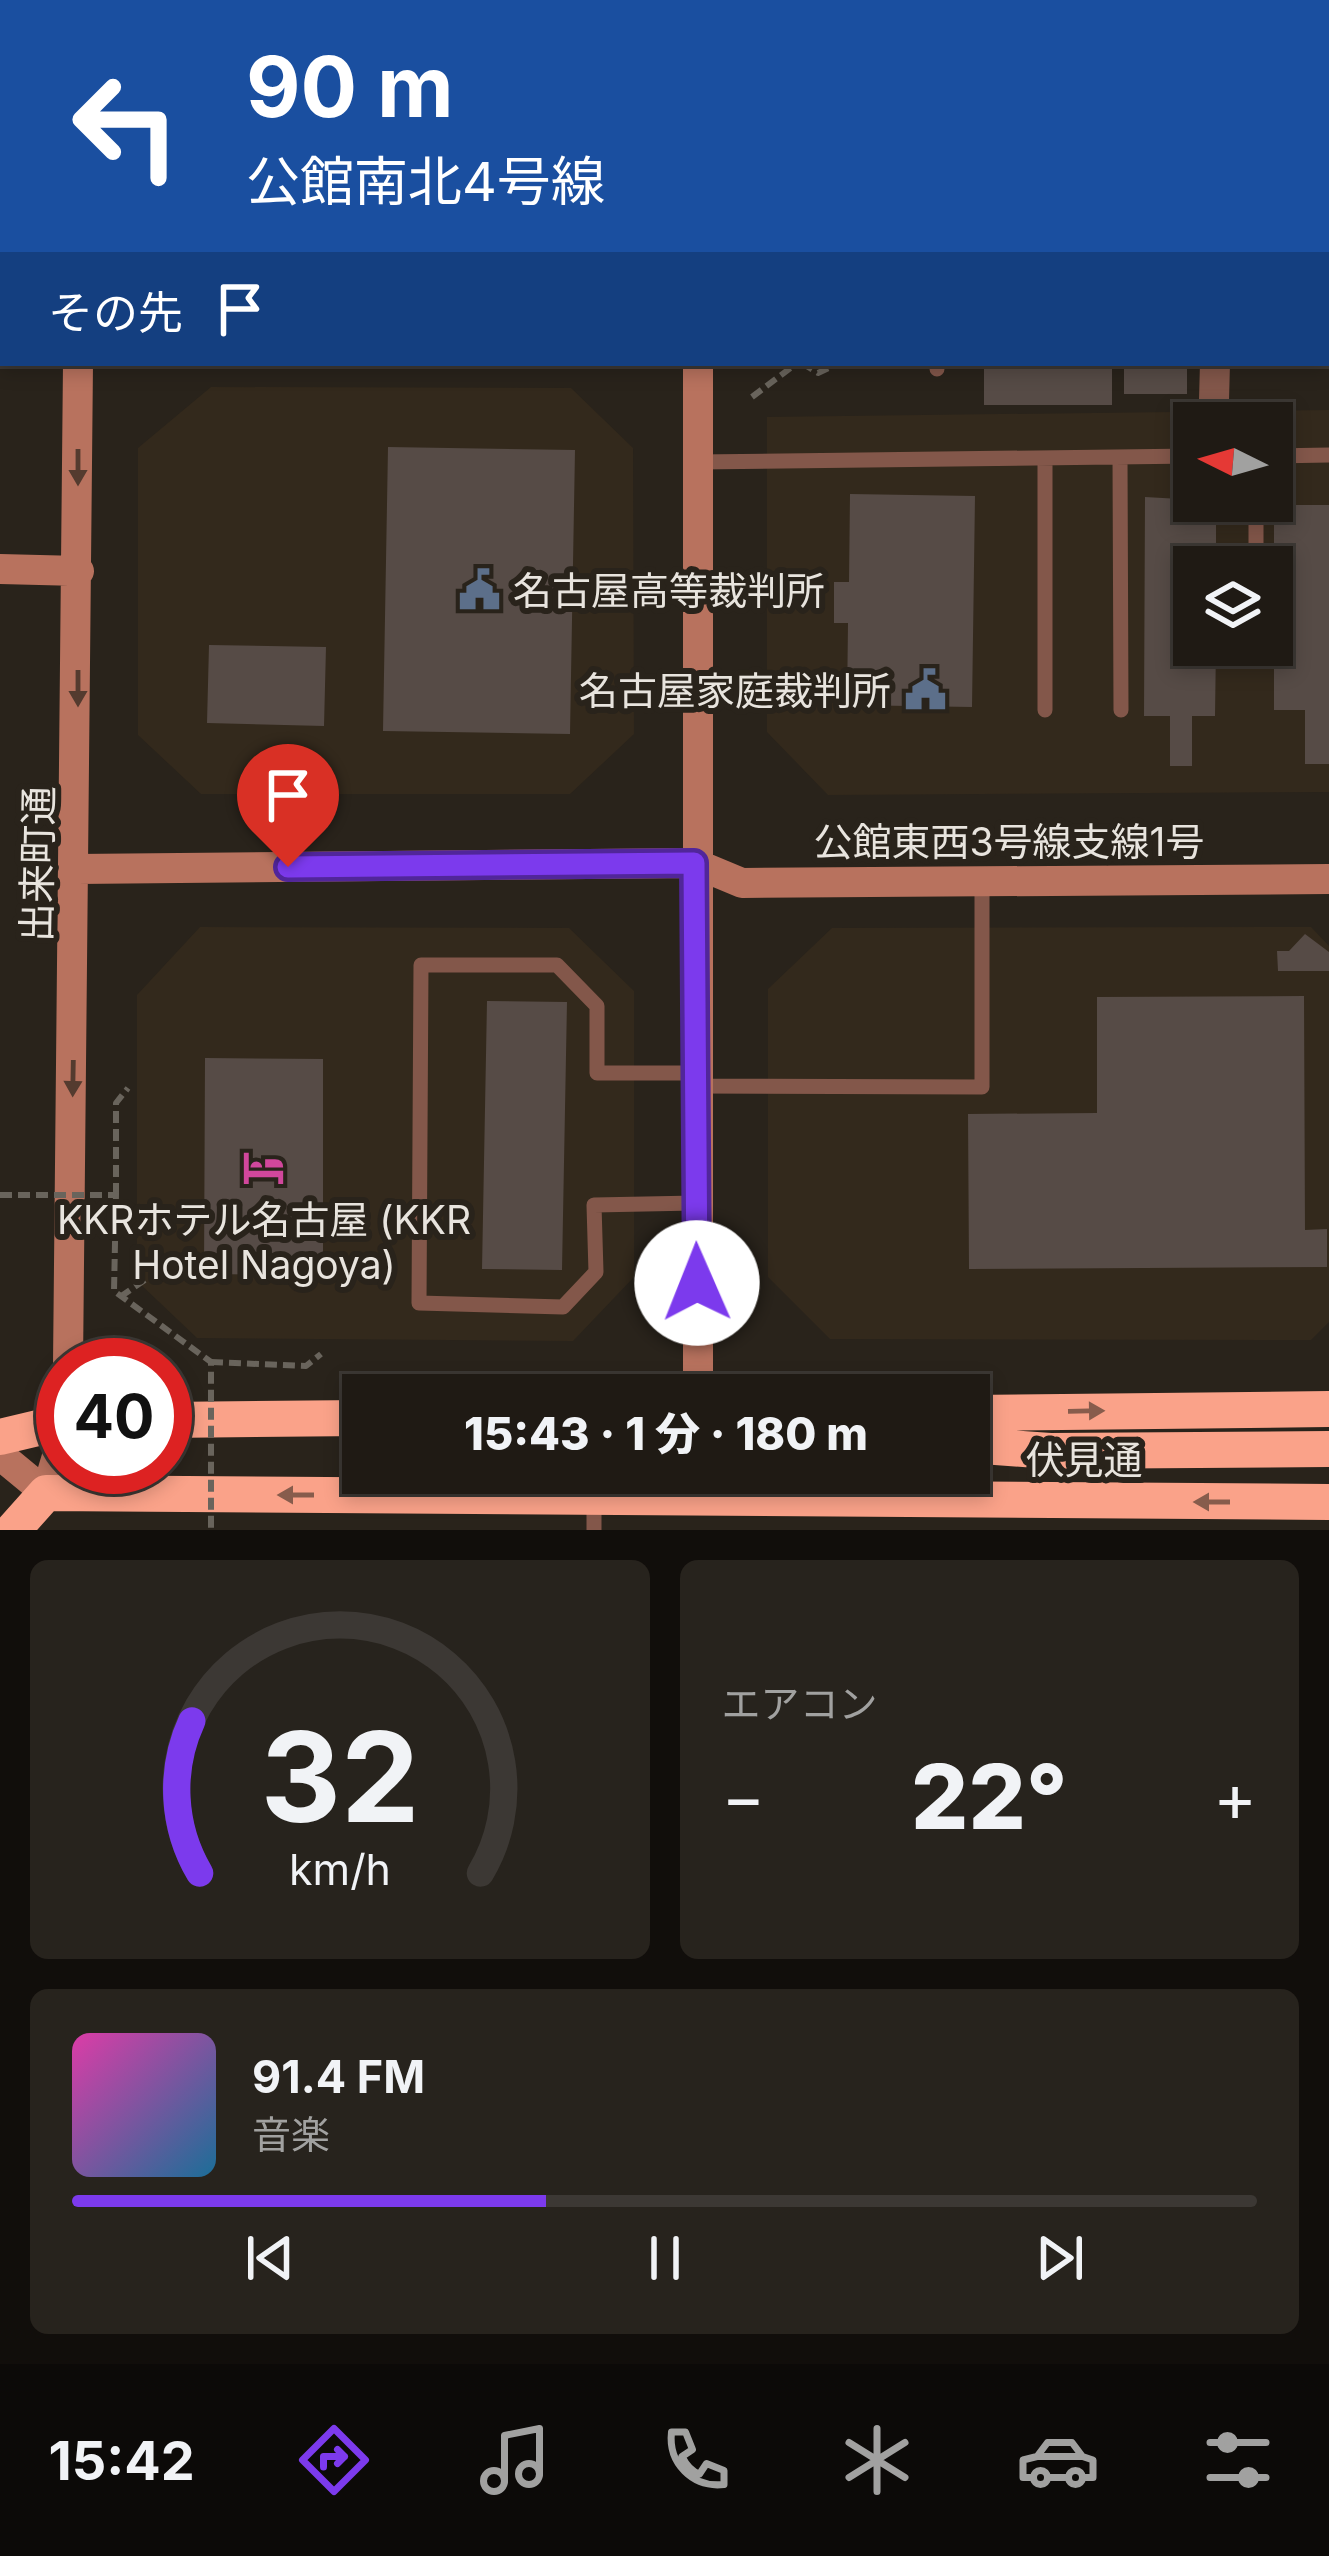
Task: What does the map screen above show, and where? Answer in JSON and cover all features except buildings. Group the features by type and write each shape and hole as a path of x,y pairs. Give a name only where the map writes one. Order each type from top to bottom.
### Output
{"highway":[{"name":"伏見通","path":"990,1413 1329,1409"},
{"path":"192,1420 342,1418"},
{"path":"0,1437 36,1428"},
{"path":"990,1446 1329,1449"},
{"path":"13,1530 45,1494"},
{"name":"伏見通","path":"72,1494 594,1514 1329,1502"}],"street":[{"name":"出来町通","path":"68,1338 77,869 78,366"},
{"path":"698,366 694,863 698,1374"},
{"path":"1214,366 1214,400"},
{"path":"0,569 79,571"},
{"path":"77,869 694,863"},
{"name":"公館東西3号線支線1号","path":"694,863 742,883 1329,879"},
{"path":"0,1455 36,1485"}],"lane":[{"path":"1293,455 1329,455"},
{"path":"697,462 1173,456"},
{"path":"1120,457 1120,710"},
{"path":"1045,458 1046,710"},
{"path":"696,1202 594,1205 596,1272 563,1307 419,1303 421,965 556,965 597,1006 597,1073 982,1087 982,880"}],"path":[{"path":"752,398 796,366"},
{"path":"805,366 818,373 833,366"},
{"path":"128,1088 116,1103 114,1291 212,1362 307,1366 321,1354"},
{"path":"0,1195 116,1195"},
{"path":"120,1297 149,1277"},
{"path":"212,1362 212,1530"}],"shaded area":[{"path":"211,387 571,388 633,448 634,734 570,794 201,794 138,735 138,448"},
{"path":"1293,410 1329,410 1329,792 828,795 767,732 767,417 1173,412 1173,522 1293,522"},
{"path":"200,927 569,928 634,991 634,1277 573,1341 197,1338 137,1281 137,995"},
{"path":"1311,927 1329,946 1329,1322 1311,1340 830,1339 768,1277 768,989 832,928"}],"place":[{"name":"名古屋高等裁判所","path":"479,590"},
{"name":"名古屋家庭裁判所","path":"925,690"},
{"name":"KKRホテル名古屋 (KKR Hotel Nagoya)","path":"264,1167"}],"route":[{"path":"288,867 694,863 697,1283"}]}
